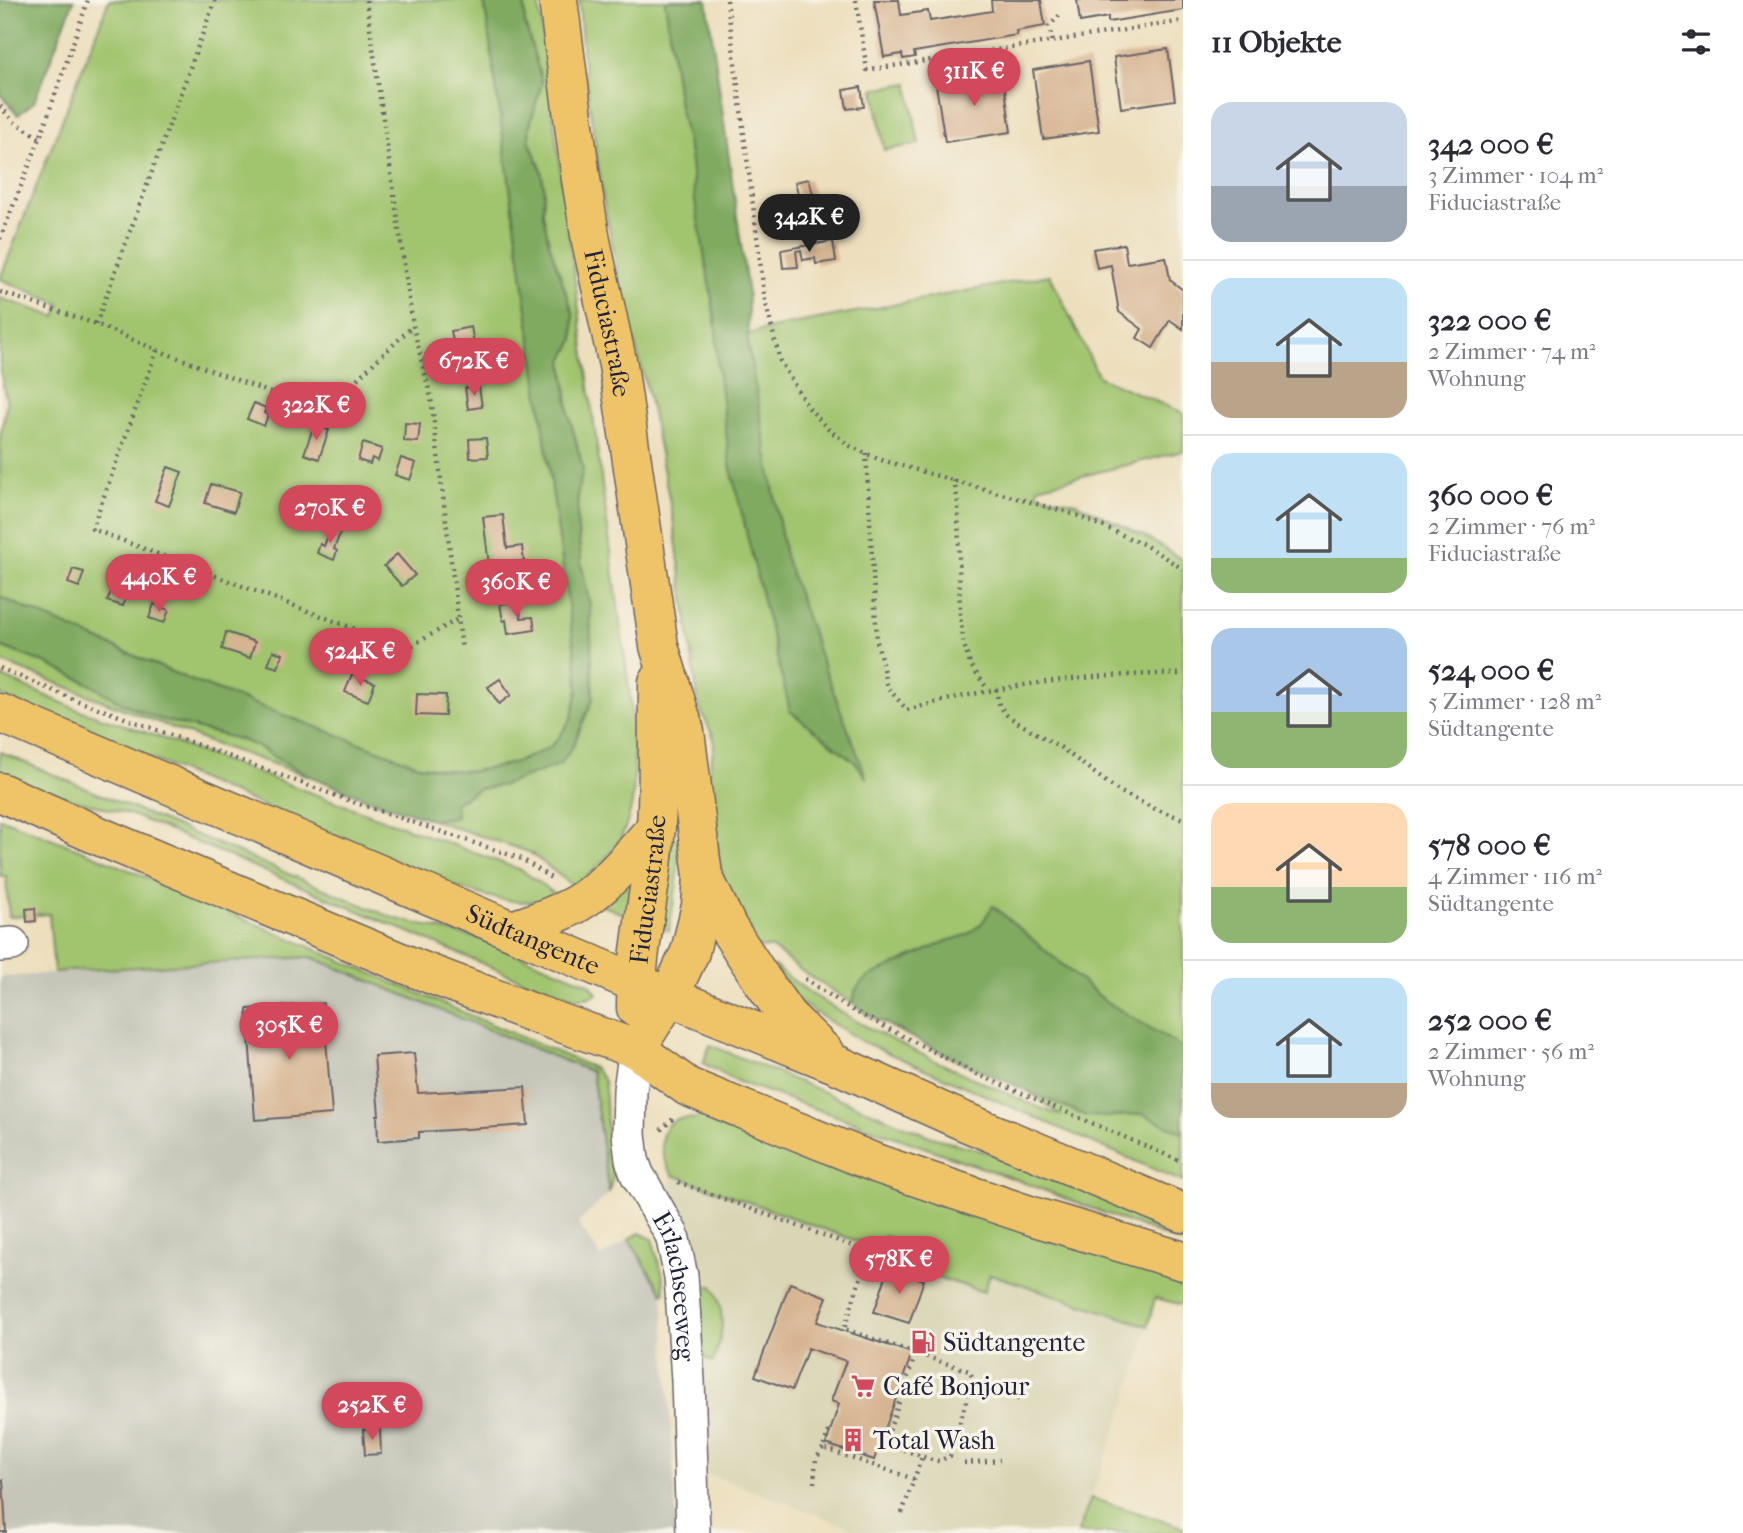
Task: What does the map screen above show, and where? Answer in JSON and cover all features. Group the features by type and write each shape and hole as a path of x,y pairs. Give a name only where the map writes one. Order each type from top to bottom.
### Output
{"main road":[{"name":"Fiduciastraße","path":"558,0 581,179 591,241 618,365 659,646 659,773 653,990 636,1049"},
{"name":"Fiduciastraße","path":"653,990 690,952 703,876 685,731 659,646"},
{"name":"Südtangente","path":"0,713 1183,1213"},
{"path":"0,792 417,969 636,1049 688,1087 878,1164 1035,1217 1183,1261"},
{"path":"513,930 580,902 614,874 656,828"},
{"path":"703,876 728,928 787,1016 838,1065"}],"street":[{"name":"Erlachseeweg","path":"636,1049 630,1090 629,1134 632,1160 637,1174 672,1235 681,1276 688,1380 693,1533"}],"path":[{"path":"0,237 40,138 88,0"},
{"path":"96,324 215,0"},
{"path":"366,0 413,326 431,398 463,650"},
{"path":"727,0 765,300 780,361 808,407 828,429 850,446 878,459 1076,515 1143,544 1183,569"},
{"path":"856,0 867,70 1183,20"},
{"path":"1052,41 1049,26 1060,15"},
{"path":"0,106 13,121 40,138"},
{"path":"0,292 96,324 156,350 322,412 413,326"},
{"path":"156,350 92,528 400,646 412,645 458,619"},
{"path":"866,453 877,641 887,687 907,710 988,690 1073,677 1130,673 1183,674"},
{"path":"954,480 958,502 960,615 964,645 970,664 988,690"},
{"path":"0,667 73,699"},
{"path":"996,689 999,705 1017,722 1060,747 1117,790 1155,809 1183,819"},
{"path":"676,1181 869,1252 844,1329 916,1353 969,1371 973,1378 950,1456 939,1461 885,1443 916,1353"},
{"path":"993,1385 1021,1401"},
{"path":"814,1483 816,1459 829,1431"},
{"path":"823,1448 914,1479"},
{"path":"902,1513 922,1457"},
{"path":"964,1462 1000,1460"}],"shaded area":[{"path":"311,957 592,1072 609,1193 578,1223 601,1257 629,1239 663,1294 677,1533 0,1533 0,977"},
{"name":"Südtangente","path":"673,1175 878,1249 883,1236 909,1245 903,1266 983,1292 990,1274 1148,1326 1126,1403 1078,1533 866,1533 705,1473 704,1358 693,1251 684,1220 669,1189"}],"green space":[{"path":"0,0 74,0 34,102 18,115 0,94"},
{"path":"109,0 484,0 577,668 578,690 572,717 549,748 517,762 473,771 421,766 190,680 0,597 0,438 7,403 0,371 0,298 56,317 60,304 0,279"},
{"path":"484,0 524,0 525,23 542,82 529,128 530,143 541,169 544,188 543,214 549,243 573,313 574,340 563,360 569,415 583,469 578,491 577,521 581,562 590,606 593,699 573,746 561,764 504,785 479,789 455,802 456,817 433,820 370,800 312,777 242,740 160,719 122,703 47,664 0,646 0,597 190,680 421,766 473,771 497,767 517,762 549,748 558,739 572,717 578,690 577,668"},
{"path":"524,0 538,0 631,704 634,776 625,828 613,850 576,888 529,852 433,820 455,817 455,803 479,789 538,773 593,699 590,606 581,562 577,521 578,491 583,469 569,415 563,360 574,340 573,313 549,243 543,214 544,188 541,169 530,143 529,128 542,82 525,23"},
{"path":"579,0 665,0 679,106 690,154 718,341 776,327 1050,275 1099,377 1183,413 1183,451 1038,487 1038,494 1076,503 1144,536 1183,560 1183,1182 863,1042 794,999 773,965 819,999 869,1028 1006,1093 1062,1116 898,997 853,998 854,1004 803,972 772,948 750,947 724,885 718,855 708,775 714,738 699,707 673,518 648,393 625,306 603,199 583,60"},
{"path":"665,0 707,0 748,295 748,345 785,556 867,779 856,763 790,711 730,465 717,360 716,322 695,201 690,154 679,106"},
{"path":"908,83 919,144 884,150 874,89"},
{"path":"0,646 47,664 122,703 160,719 254,745 312,777 214,744 0,661"},
{"path":"0,676 76,709 521,870 558,896 518,902 451,885 0,695"},
{"path":"0,752 393,918 481,939 590,984 597,994 577,998 543,989 132,815 33,789 0,773"},
{"path":"0,818 101,858 594,1068 604,1081 607,1135 613,1176 609,1193 592,1072 311,957 54,972 49,914 9,917 6,876 0,876"},
{"path":"672,838 679,839 677,883 669,931 653,923"},
{"path":"636,869 630,917 601,905"},
{"path":"993,906 1104,1000 1183,1048 1183,1133 1142,1114 1086,1116 952,1058 866,1014 854,1004 855,991 872,975 947,941 967,935 981,924"},
{"path":"710,1045 932,1137 1008,1158 1183,1230 1183,1243 1017,1180 734,1080 703,1063"},
{"path":"703,1111 1183,1276 1183,1305 1155,1298 1148,1326 990,1274 984,1292 902,1266 909,1245 884,1236 879,1249 673,1175 663,1155 663,1135 673,1121 683,1118 696,1119"},
{"path":"640,1233 652,1239 662,1273 663,1294 629,1239"},
{"path":"712,1286 719,1301 722,1325 713,1362 704,1358 698,1295 705,1287"},
{"path":"1091,1498 1183,1527 1183,1533 1078,1533"}],"building":[{"path":"874,0 899,0 901,15 928,11 930,21 992,11 991,0 1041,0 1045,26 1016,31 1017,35 914,52 915,57 903,59 902,54 884,57"},
{"path":"1077,0 1183,0 1183,10 1108,22 1108,17 1080,22"},
{"path":"1168,49 1175,100 1121,108 1114,57"},
{"path":"1089,61 1099,131 1043,139 1033,70"},
{"path":"1003,75 1011,132 945,142 936,85"},
{"path":"861,87 864,107 847,109 844,90"},
{"path":"809,179 813,194 799,197 795,182"},
{"path":"833,241 836,261 816,264 815,258 803,260 801,250 796,251 798,267 783,268 781,250"},
{"path":"1124,244 1127,263 1166,257 1170,280 1183,290 1183,329 1170,320 1153,348 1137,338 1142,329 1119,312 1111,265 1097,268 1093,249"},
{"path":"471,327 475,348 455,352 451,331"},
{"path":"479,386 482,407 468,409 465,388"},
{"path":"254,403 266,408 264,413 268,415 264,426 247,419"},
{"path":"405,423 420,424 418,442 404,441"},
{"path":"314,425 329,430 319,459 304,454"},
{"path":"486,438 488,457 470,458 469,439"},
{"path":"363,443 382,449 378,461 372,458 370,464 358,460"},
{"path":"401,458 416,463 410,480 395,475"},
{"path":"168,467 182,472 169,506 155,501"},
{"path":"211,484 240,492 234,512 205,503"},
{"path":"503,515 507,548 522,546 524,561 489,565 483,517"},
{"path":"331,528 341,531 334,549 337,551 334,560 317,553 320,544 324,546"},
{"path":"397,554 415,575 402,586 384,566"},
{"path":"73,569 84,572 79,587 68,583"},
{"path":"112,589 127,594 123,606 107,601"},
{"path":"519,601 521,618 533,617 535,630 508,634 500,604"},
{"path":"154,604 169,610 164,623 149,618"},
{"path":"226,632 255,642 250,658 222,649"},
{"path":"273,651 283,654 278,668 268,665"},
{"path":"352,674 375,683 368,701 345,692"},
{"path":"500,679 511,695 499,704 488,687"},
{"path":"417,694 446,695 445,716 416,715"},
{"path":"35,908 36,921 27,922 26,909"},
{"path":"323,1003 332,1114 255,1120 247,1009"},
{"path":"414,1053 418,1093 525,1087 528,1125 419,1132 419,1138 378,1141 379,1115 374,1056"},
{"path":"889,1240 902,1245 899,1254 886,1249"},
{"path":"889,1268 924,1280 909,1323 874,1312"},
{"path":"790,1283 827,1297 817,1322 912,1353 874,1460 826,1444 839,1404 831,1401 846,1361 808,1348 792,1390 755,1376"},
{"path":"380,1429 381,1454 365,1455 363,1430"},
{"path":"3,1480 6,1532 0,1532 0,1481"}],"place":[{"name":"Südtangente","path":"923,1342"},
{"name":"Café Bonjour","path":"863,1386"},
{"name":"Total Wash","path":"853,1440"}]}
